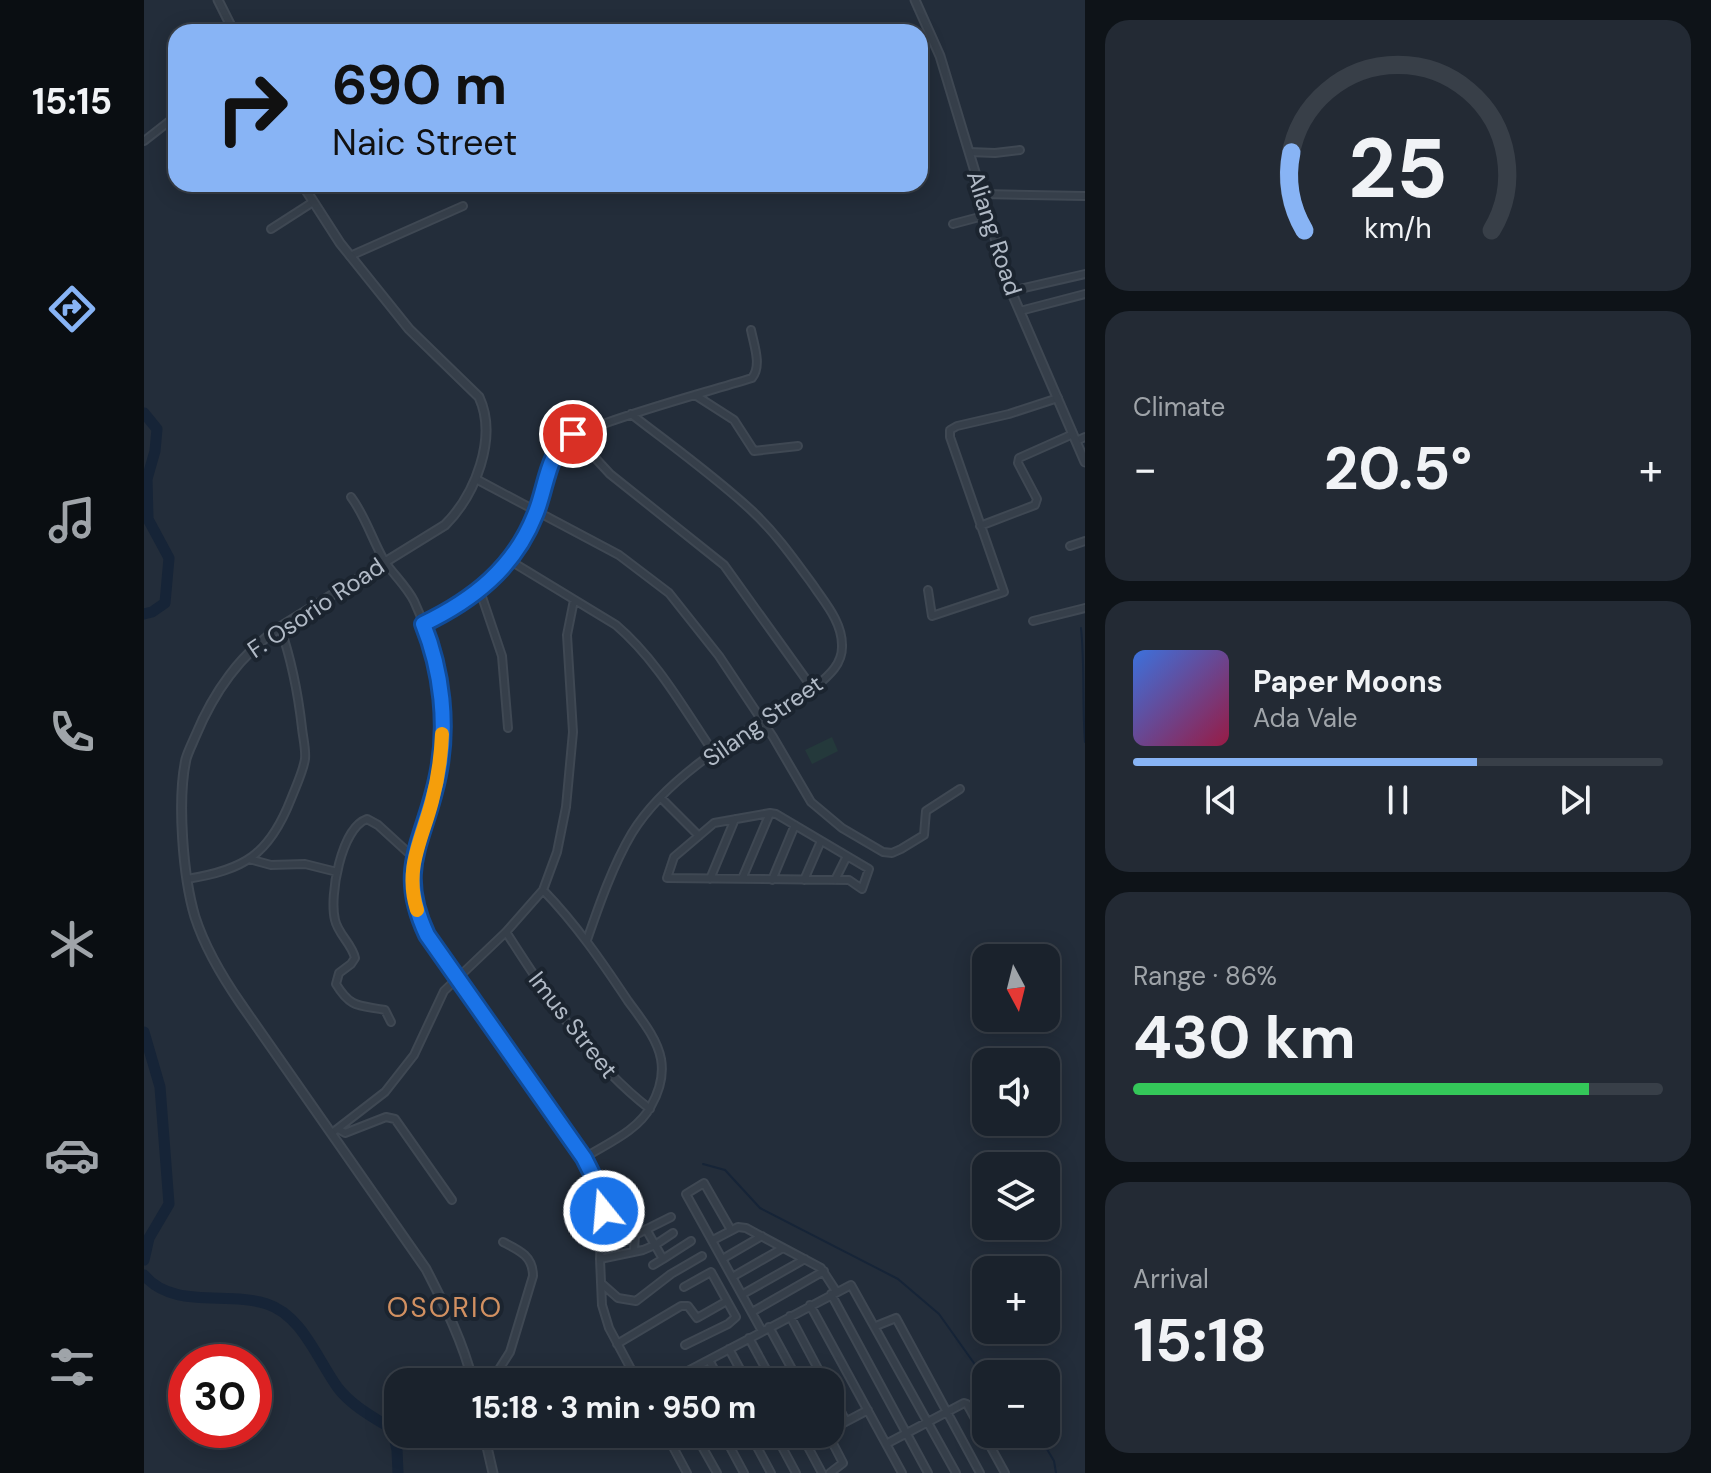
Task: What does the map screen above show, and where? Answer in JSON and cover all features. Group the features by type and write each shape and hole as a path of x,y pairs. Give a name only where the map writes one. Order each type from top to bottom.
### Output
{"street":[{"path":"218,0 230,24"},
{"name":"Aliang Road","path":"915,0 926,24"},
{"name":"Aliang Road","path":"928,28 940,56 1011,291 1085,462"},
{"path":"144,141 168,122"},
{"path":"969,152 1020,150"},
{"name":"F. Osorio Road","path":"307,192 350,256 426,348 470,385 479,397 485,409 486,432 476,479 461,509 445,525 256,643 229,673 202,721 186,759 182,821 187,879 196,919 215,962 241,1004 335,1131 426,1269 448,1311 468,1368"},
{"path":"981,194 1085,196"},
{"path":"271,229 313,202"},
{"path":"350,256 463,206"},
{"path":"953,224 987,215"},
{"path":"1011,291 1085,274"},
{"path":"1020,311 1085,294"},
{"path":"423,624 456,608 480,591 509,560 528,533 553,456 564,441 573,434 631,414 752,378 757,374 758,365 751,330"},
{"path":"695,395 734,420 754,451 798,446"},
{"path":"928,590 932,616 1004,592 950,430 1058,398"},
{"name":"Silang Street","path":"587,940 631,834 661,798 714,753 813,689 839,663 843,647 831,611 783,543 752,511 631,414"},
{"path":"573,434 610,474 724,565 813,689"},
{"path":"980,526 1035,505 1037,499 1018,463 1019,458 1085,437"},
{"path":"476,479 619,555 656,581 684,609 763,721 811,802 842,828 883,852 901,849 924,835 926,811 960,789"},
{"path":"351,497 385,561 413,599 437,670 442,731 439,773 425,827 413,857 413,898 419,917 427,935 584,1158 600,1190 604,1211 600,1259 602,1305 630,1368"},
{"path":"1070,546 1085,541"},
{"path":"509,560 616,625 645,653 714,753"},
{"path":"480,591 502,656 508,728"},
{"path":"335,1131 385,1092 414,1055 443,993 506,932 543,890 557,852 566,807 573,732 567,635 574,600"},
{"path":"1033,621 1085,608"},
{"path":"187,879 222,873 249,859 263,847 284,818 305,761 294,670 280,627"},
{"path":"661,798 699,836"},
{"path":"742,879 770,813"},
{"path":"770,813 869,869 862,889 849,880 667,878 674,857 699,836 714,823 770,813"},
{"path":"391,1022 385,1010 368,1009 345,999 336,984 339,973 355,958 335,924 332,902 345,845 356,825 367,819 378,825 413,857"},
{"path":"710,879 735,819"},
{"path":"772,880 795,825"},
{"path":"804,880 821,841"},
{"path":"835,880 847,856"},
{"path":"249,859 271,865 305,864 337,872"},
{"path":"543,890 587,940 657,1046 662,1072 650,1109 631,1129 584,1158"},
{"name":"Imus Street","path":"506,932 550,1000 603,1067 650,1109"},
{"path":"335,1131 345,1133 386,1117 395,1119 452,1200"},
{"path":"731,1230 704,1183 686,1194 752,1312 790,1368"},
{"path":"602,1221 621,1223 639,1214"},
{"path":"634,1250 635,1235 671,1217"},
{"path":"713,1240 742,1227 824,1271 928,1473"},
{"path":"646,1229 663,1259"},
{"path":"600,1259 643,1250 673,1233"},
{"path":"724,1258 762,1236"},
{"path":"653,1265 691,1241"},
{"path":"500,1368 510,1352 533,1276 528,1258 503,1242"},
{"path":"734,1276 783,1248"},
{"path":"601,1283 618,1298 636,1301 671,1274 702,1256"},
{"path":"743,1294 805,1259"},
{"path":"684,1287 710,1271 736,1317 685,1345"},
{"path":"752,1312 824,1271"},
{"path":"694,1368 847,1285 853,1286 956,1473"},
{"path":"617,1344 681,1306 688,1306 697,1318 727,1301"},
{"path":"810,1305 902,1473"},
{"path":"790,1316 818,1368"},
{"path":"876,1326 896,1318 980,1473"},
{"path":"749,1338 765,1368"},
{"path":"729,1349 739,1368"},
{"path":"709,1360 713,1368"},
{"path":"886,1444 961,1403 967,1404 1001,1472"},
{"path":"844,1417 846,1421 868,1410"},
{"path":"487,1448 493,1473"},
{"path":"674,1448 687,1473"},
{"path":"703,1448 717,1473"},
{"path":"731,1448 744,1473"},
{"path":"758,1448 771,1473"},
{"path":"783,1448 796,1473"},
{"path":"809,1448 822,1473"},
{"path":"830,1473 843,1463 836,1448"}],"green space":[{"path":"832,737 838,751 812,764 805,750"}],"waterway":[{"path":"144,413 157,429 147,479 148,519 169,558 165,603 144,614"},
{"path":"1081,628 1085,742"},
{"path":"144,1032 160,1087 169,1204 149,1238 144,1260"},
{"path":"703,1164 725,1170 760,1208 898,1279 939,1314 972,1360"},
{"path":"144,1275 156,1286 170,1292 202,1298 252,1300 267,1304 290,1318 300,1328 338,1388 363,1411 392,1429 398,1473"},
{"path":"1046,1448 1054,1461 1056,1473"}],"slow traffic":[{"path":"417,910 413,898 413,857 425,827 439,773 442,734"}],"district":[{"name":"OSORIO","path":"445,1307"}],"route":[{"path":"573,434 553,456 537,512 528,533 509,560 480,591 456,608 423,624 437,670 443,720 439,773 425,827 413,857 412,879 413,898 427,935 584,1158 600,1190 604,1211"}]}
